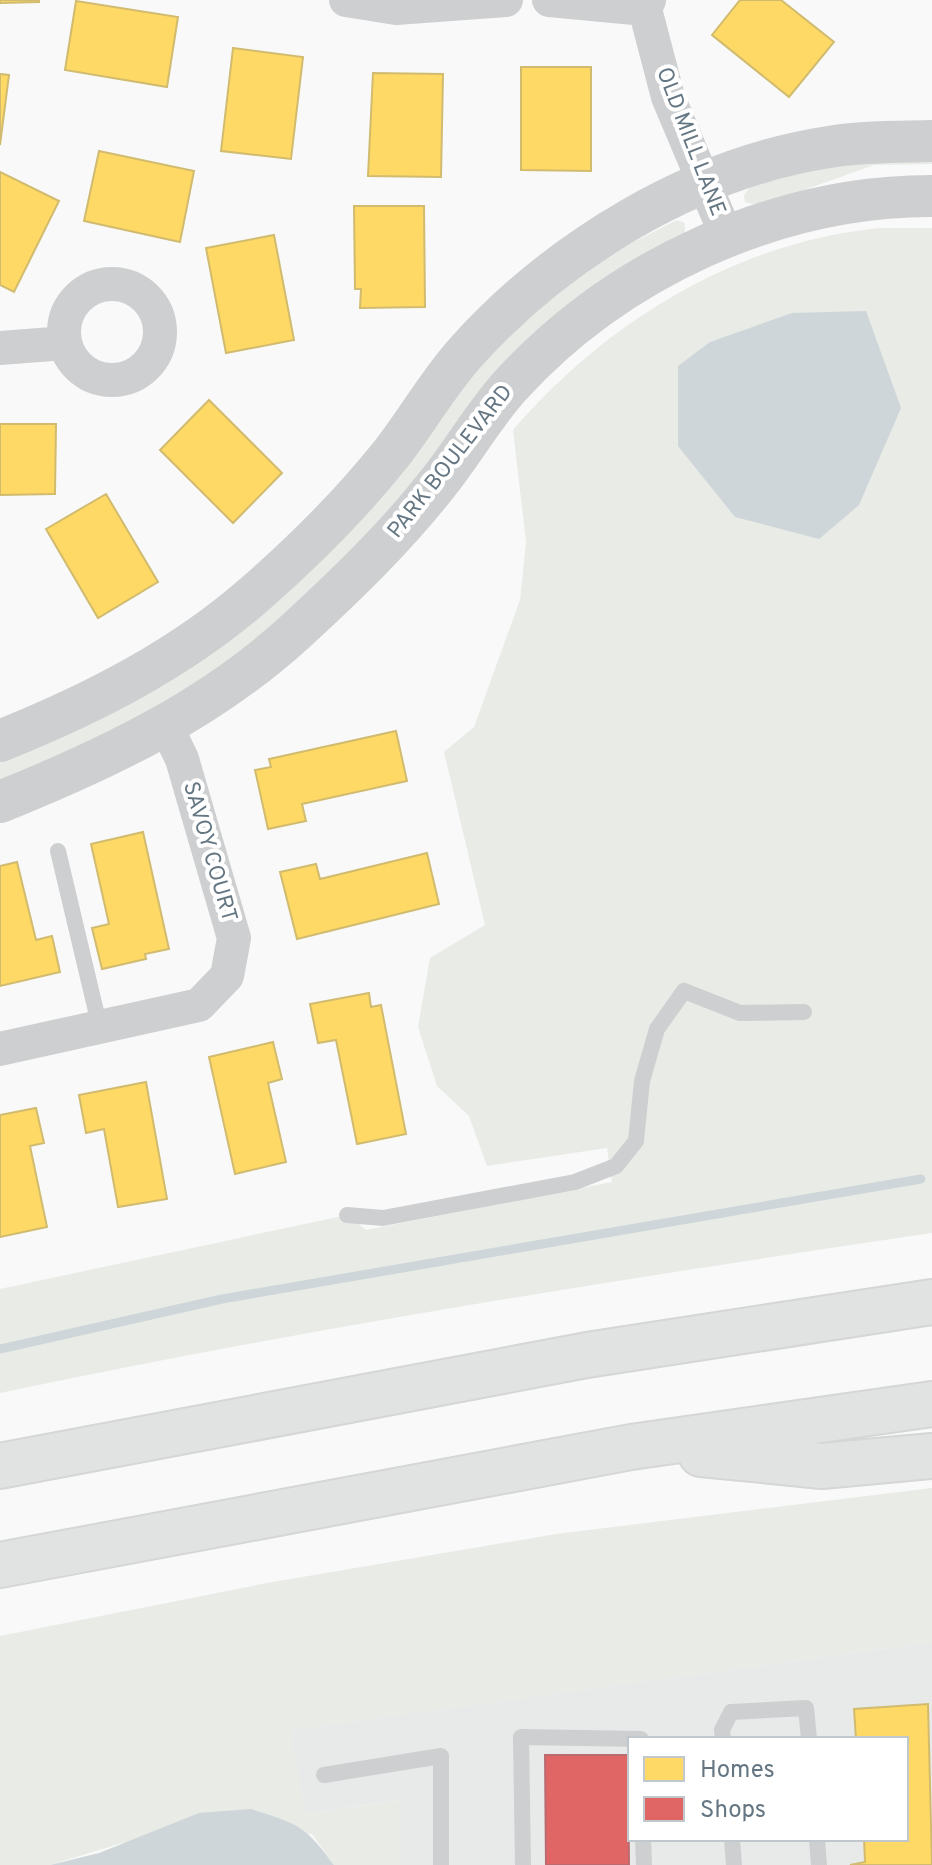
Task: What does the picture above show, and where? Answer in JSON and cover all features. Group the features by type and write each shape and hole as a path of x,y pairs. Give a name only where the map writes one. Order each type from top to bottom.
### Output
{"highway":[{"path":"0,1466 587,1355 932,1302"},
{"path":"0,1565 631,1447 932,1404"},
{"path":"631,1447 822,1466 932,1456"}],"street":[{"path":"346,0 396,8 506,0"},
{"path":"549,0 647,5"},
{"name":"OLD MILL LANE","path":"647,5 668,97 727,237"},
{"path":"0,741 73,711 147,671 255,594 352,498 391,454 465,353 517,302 569,258 702,183 827,147 932,141"},
{"name":"PARK BOULEVARD","path":"0,802 94,763 166,726 227,686 294,633 379,551 439,482 508,388 589,313 658,270 727,237 813,208 858,199 932,196"},
{"path":"0,348 65,343"},
{"name":"SAVOY COURT","path":"0,1049 199,1005 227,976 234,938 182,759 166,726"}],"lane":[{"path":"58,851 100,1028"},
{"path":"347,1215 383,1218 575,1182 616,1166 636,1141 642,1081 657,1029 684,991 740,1013 804,1012"},
{"path":"723,1737 722,1730 731,1712 806,1708 809,1737"},
{"path":"523,1865 521,1737 628,1739"},
{"path":"324,1775 441,1756 441,1865"},
{"path":"643,1841 644,1865"},
{"path":"732,1841 734,1865"},
{"path":"817,1841 819,1865"}],"shaded area":[{"path":"932,159 932,164 874,165 759,206 745,202 744,195 750,187 837,163"},
{"path":"677,220 685,223 685,233 407,494 305,600 179,700 0,783 0,760 78,728 473,372 550,298 616,251"},
{"path":"880,228 932,228 932,1233 465,1306 232,1347 0,1393 0,1289 347,1215 366,1230 612,1182 607,1148 487,1166 469,1116 437,1086 418,1027 430,958 485,925 444,752 474,727 520,600 526,542 513,430 589,355 632,322 677,294 775,250 827,236"},
{"path":"866,311 901,408 859,505 819,539 735,517 678,446 678,366 710,342 792,313"},
{"path":"932,1488 932,1642 291,1730 305,1814 401,1800 401,1865 334,1865 312,1834 122,1843 50,1865 0,1865 0,1636 267,1583 556,1534"},
{"path":"932,1642 932,1865 401,1865 400,1800 305,1814 290,1730"},
{"path":"251,1809 299,1828 315,1841 334,1865 50,1865 99,1853 199,1813"}],"building: Homes":[{"path":"0,0 39,0 39,2 0,3"},
{"path":"740,0 781,0 834,42 789,97 712,35"},
{"path":"76,1 178,17 167,87 65,70"},
{"path":"233,48 303,57 291,159 221,151"},
{"path":"521,67 591,67 591,171 521,170"},
{"path":"373,73 443,74 441,177 368,176"},
{"path":"0,74 9,75 0,145"},
{"path":"99,151 194,171 180,242 84,221"},
{"path":"0,172 59,201 14,292 0,285"},
{"path":"354,206 424,206 425,307 360,308 361,289 355,289"},
{"path":"274,235 294,340 226,353 206,248"},
{"path":"209,400 282,473 233,523 160,450"},
{"path":"0,424 56,424 55,494 0,495"},
{"path":"106,494 158,582 98,618 46,529"},
{"path":"396,731 407,781 302,804 306,821 268,829 255,770 271,767 269,759"},
{"path":"143,832 169,949 145,954 146,959 102,969 92,928 109,924 91,844"},
{"path":"427,853 439,904 297,939 280,872 316,864 320,879"},
{"path":"17,862 36,940 52,936 60,972 0,986 0,866"},
{"path":"369,993 371,1007 381,1005 406,1134 357,1144 336,1040 318,1043 310,1004"},
{"path":"273,1042 282,1079 268,1083 286,1162 235,1174 209,1057"},
{"path":"146,1082 167,1199 118,1207 104,1129 86,1133 79,1095"},
{"path":"36,1108 44,1143 30,1146 47,1227 0,1237 0,1115"},
{"path":"928,1704 932,1865 850,1865 865,1862 864,1841 908,1841 908,1737 856,1737 854,1709"}],"building: Shops":[{"path":"545,1755 628,1755 629,1865 546,1865"}],"waterway":[{"path":"0,1349 222,1299 921,1179"}]}
